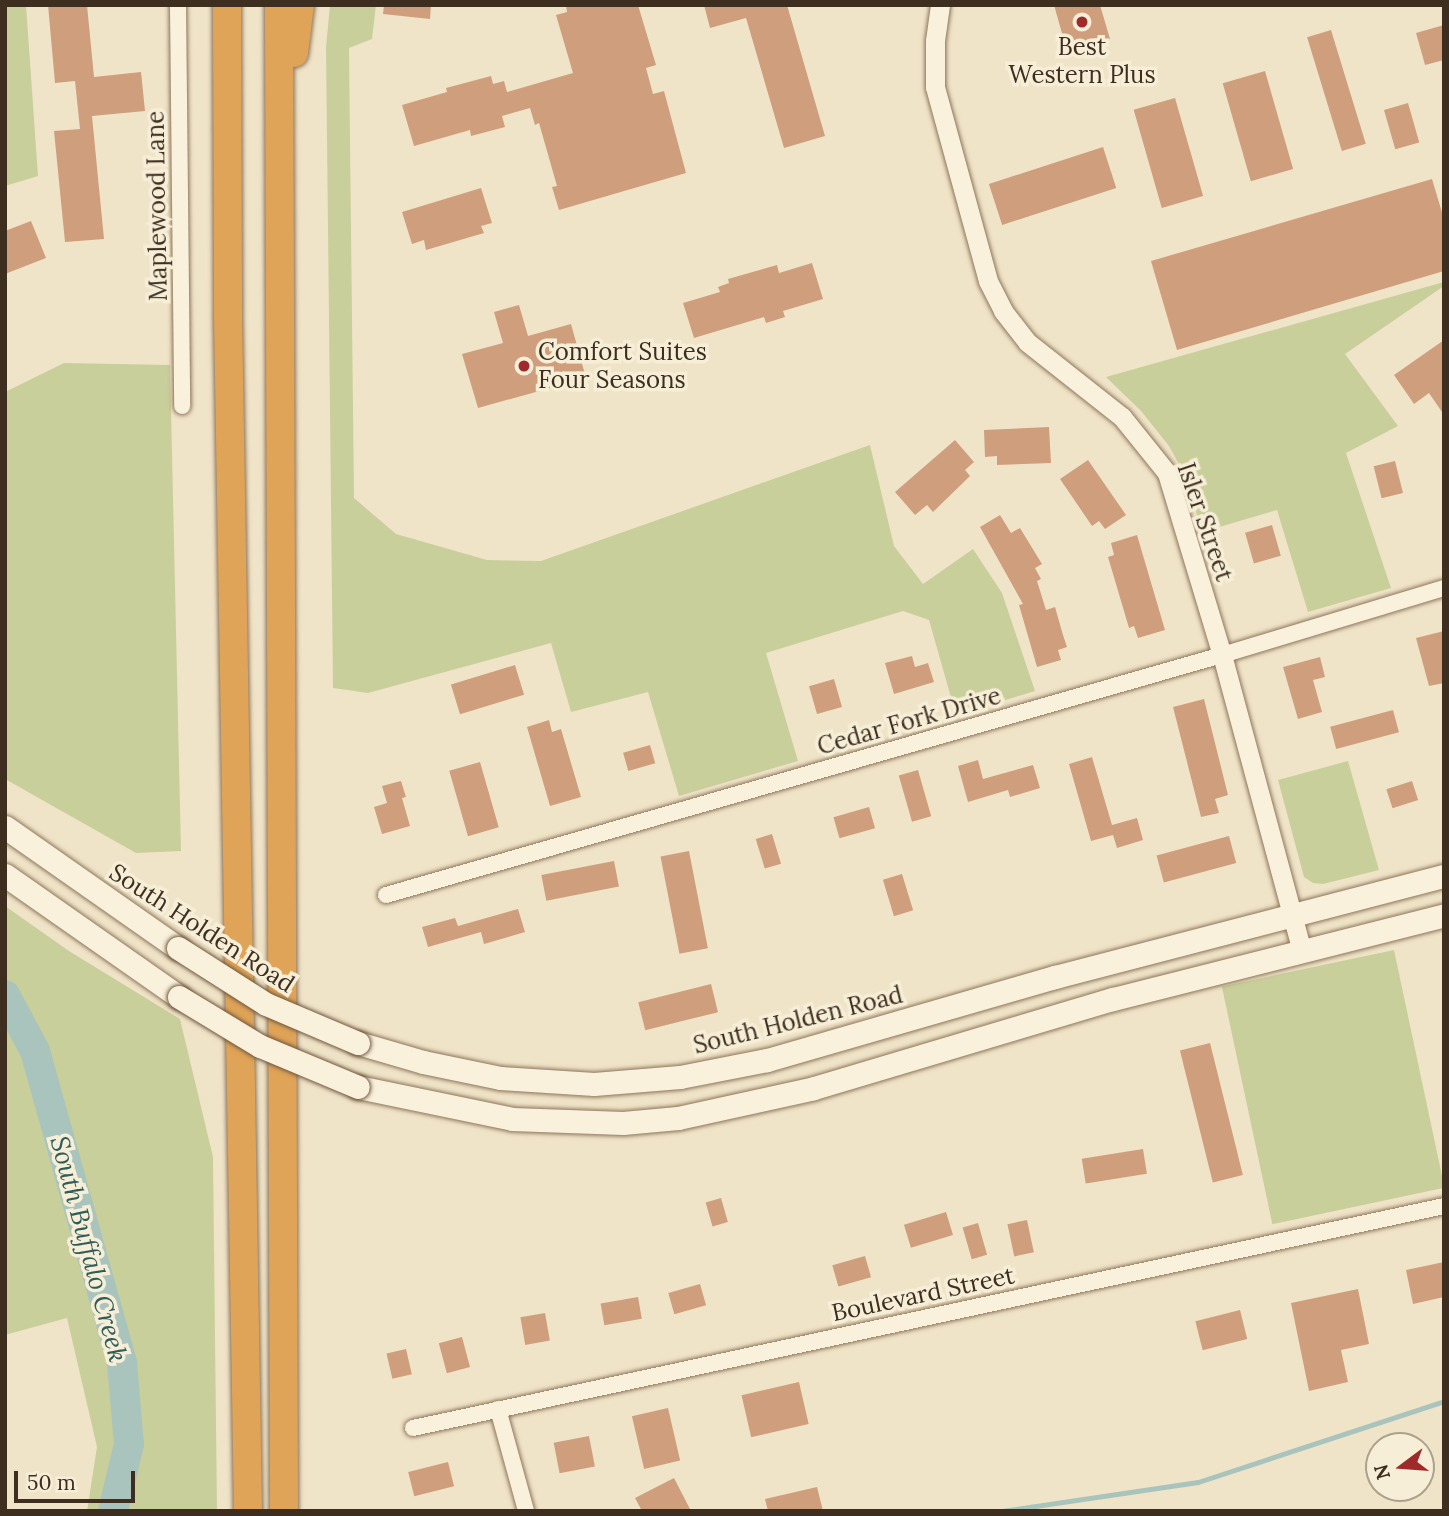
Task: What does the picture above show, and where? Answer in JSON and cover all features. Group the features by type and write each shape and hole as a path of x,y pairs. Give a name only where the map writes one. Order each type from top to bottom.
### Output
{"highway":[{"path":"220,5 230,149"},
{"path":"227,5 230,149 228,330 248,1511"},
{"path":"279,5 284,1511"},
{"path":"281,153 300,5"}],"main road":[{"name":"South Holden Road","path":"5,827 178,948 266,1004 358,1043 423,1062 500,1078 594,1084 680,1077 767,1060 1055,977 1444,876"},
{"path":"5,875 179,997 260,1046 358,1087 512,1119 623,1123 678,1118 814,1088 1113,999 1444,915"}],"street":[{"name":"Maplewood Lane","path":"178,5 182,405"},
{"name":"Isler Street","path":"940,5 935,41 935,87 988,281 1003,310 1027,342 1122,417 1167,473 1222,655 1301,952"},
{"name":"Cedar Fork Drive","path":"386,895 1222,655 1444,588"},
{"name":"Boulevard Street","path":"413,1428 1444,1206"},
{"path":"498,1409 526,1511"}],"green space":[{"path":"5,5 26,5 38,176 5,186"},
{"path":"330,5 376,5 372,39 349,48 354,498 396,534 487,560 541,561 870,445 894,546 923,584 973,549 1002,593 1035,691 956,715 929,620 903,611 766,653 798,761 679,796 648,692 571,712 551,643 368,693 333,688 326,47"},
{"path":"1444,282 1444,286 1345,354 1398,426 1346,453 1391,588 1308,612 1277,510 1202,532 1185,475 1169,446 1141,411 1106,377"},
{"path":"64,363 170,365 181,851 136,853 5,779 5,392"},
{"path":"1348,761 1379,870 1323,884 1313,883 1304,877 1278,780"},
{"path":"5,906 69,951 180,1019 213,1157 217,1511 87,1511 97,1447 67,1318 5,1335"},
{"path":"1394,950 1444,1188 1272,1224 1222,987"}],"building":[{"path":"48,5 87,5 94,77 141,72 145,111 92,116 104,239 65,242 54,131 80,129 75,81 55,83"},
{"path":"384,5 431,5 430,19 383,14"},
{"path":"566,5 638,5 656,65 646,68 653,94 664,91 686,173 559,210 552,187 557,186 539,123 535,125 530,108 502,116 505,127 471,136 470,130 414,146 402,105 447,92 446,88 491,76 493,84 504,81 507,92 573,73 556,15 567,12"},
{"path":"704,5 787,5 825,136 784,148 746,18 710,28"},
{"name":"Best Western Plus","path":"1054,5 1100,5 1110,39 1067,51"},
{"path":"1444,25 1444,60 1425,65 1416,33"},
{"path":"1331,30 1366,144 1342,151 1307,37"},
{"path":"1265,71 1293,169 1251,181 1223,83"},
{"path":"1175,98 1203,196 1162,208 1134,110"},
{"path":"1408,103 1419,142 1395,149 1384,110"},
{"path":"1103,147 1116,188 1002,225 989,184"},
{"path":"1432,179 1444,219 1444,271 1177,350 1151,261"},
{"path":"481,188 492,223 481,226 484,233 426,250 424,240 412,244 402,212"},
{"path":"31,221 46,258 5,274 5,231"},
{"path":"812,263 823,299 783,311 785,317 766,323 764,317 694,338 683,303 720,292 718,287 729,283 728,279 777,265 779,273"},
{"name":"Comfort Suites Four Seasons","path":"519,305 528,336 571,324 586,378 478,408 462,354 503,343 494,312"},
{"path":"1444,340 1444,415 1429,393 1414,404 1394,375"},
{"path":"1049,427 1051,463 997,465 997,456 985,457 984,430"},
{"path":"955,440 974,462 965,470 970,476 933,512 927,505 915,515 895,492"},
{"path":"1088,460 1126,515 1105,529 1099,521 1092,526 1060,479"},
{"path":"1395,461 1403,493 1382,498 1374,466"},
{"path":"1000,515 1011,533 1020,528 1042,564 1035,568 1041,579 1037,581 1046,610 1055,607 1067,647 1058,650 1061,660 1037,667 1019,605 1023,604 980,527"},
{"path":"1272,525 1281,556 1254,563 1245,533"},
{"path":"1137,535 1165,630 1138,638 1134,626 1129,628 1108,557 1114,555 1111,543"},
{"path":"1444,631 1444,683 1429,686 1416,638"},
{"path":"912,656 915,667 928,663 934,682 894,694 885,663"},
{"path":"1320,657 1325,677 1313,680 1322,712 1298,719 1283,667"},
{"path":"515,665 524,695 460,714 451,685"},
{"path":"834,679 842,707 817,714 809,686"},
{"path":"1204,699 1228,795 1215,799 1219,813 1201,817 1173,707"},
{"path":"1393,710 1399,732 1336,749 1330,727"},
{"path":"549,720 552,732 561,729 581,797 550,806 527,727"},
{"path":"650,745 655,763 628,771 623,753"},
{"path":"1092,757 1112,825 1137,818 1143,840 1117,848 1113,835 1091,841 1069,764"},
{"path":"978,760 983,779 1033,765 1040,788 1010,797 1008,790 968,802 958,766"},
{"path":"480,762 499,827 468,836 449,771"},
{"path":"918,770 931,816 912,822 899,776"},
{"path":"401,781 406,797 402,798 410,826 382,834 374,807 387,803 382,786"},
{"path":"1412,781 1418,800 1393,808 1386,789"},
{"path":"869,807 875,828 839,838 833,817"},
{"path":"772,834 781,864 765,869 756,839"},
{"path":"1229,836 1236,863 1164,882 1157,855"},
{"path":"689,851 708,948 679,954 661,857"},
{"path":"614,861 619,887 546,901 541,875"},
{"path":"902,874 913,910 894,916 883,880"},
{"path":"518,909 525,932 484,944 481,932 428,947 422,927 455,918 458,926"},
{"path":"711,984 718,1012 645,1030 638,1002"},
{"path":"1210,1043 1243,1175 1213,1182 1180,1050"},
{"path":"1143,1149 1147,1174 1086,1183 1082,1159"},
{"path":"721,1198 728,1222 713,1226 706,1202"},
{"path":"946,1212 953,1235 911,1248 904,1225"},
{"path":"1027,1220 1034,1252 1014,1256 1007,1224"},
{"path":"978,1223 987,1255 972,1259 963,1227"},
{"path":"865,1256 871,1277 838,1287 832,1265"},
{"path":"1444,1262 1444,1297 1413,1304 1406,1270"},
{"path":"700,1284 706,1305 674,1314 668,1293"},
{"path":"1358,1289 1369,1344 1341,1350 1348,1382 1309,1391 1291,1303"},
{"path":"638,1297 642,1319 604,1325 601,1304"},
{"path":"1240,1310 1247,1339 1203,1350 1195,1321"},
{"path":"545,1313 550,1341 525,1345 520,1317"},
{"path":"462,1337 470,1367 447,1373 439,1343"},
{"path":"406,1349 412,1374 392,1379 387,1353"},
{"path":"799,1382 809,1424 751,1437 742,1395"},
{"path":"668,1408 680,1461 644,1469 632,1416"},
{"path":"589,1436 595,1466 560,1473 554,1443"},
{"path":"448,1462 454,1486 414,1496 408,1472"},
{"path":"674,1478 691,1511 642,1511 635,1498"},
{"path":"817,1487 823,1511 768,1511 765,1499"}],"waterway":[{"name":"South Buffalo Creek","path":"5,995 35,1051 122,1363 129,1444 113,1511"},
{"path":"1002,1511 1198,1482 1444,1401"}],"place":[{"name":"Best Western Plus","path":"1082,22"},
{"name":"Comfort Suites Four Seasons","path":"524,366"}]}
